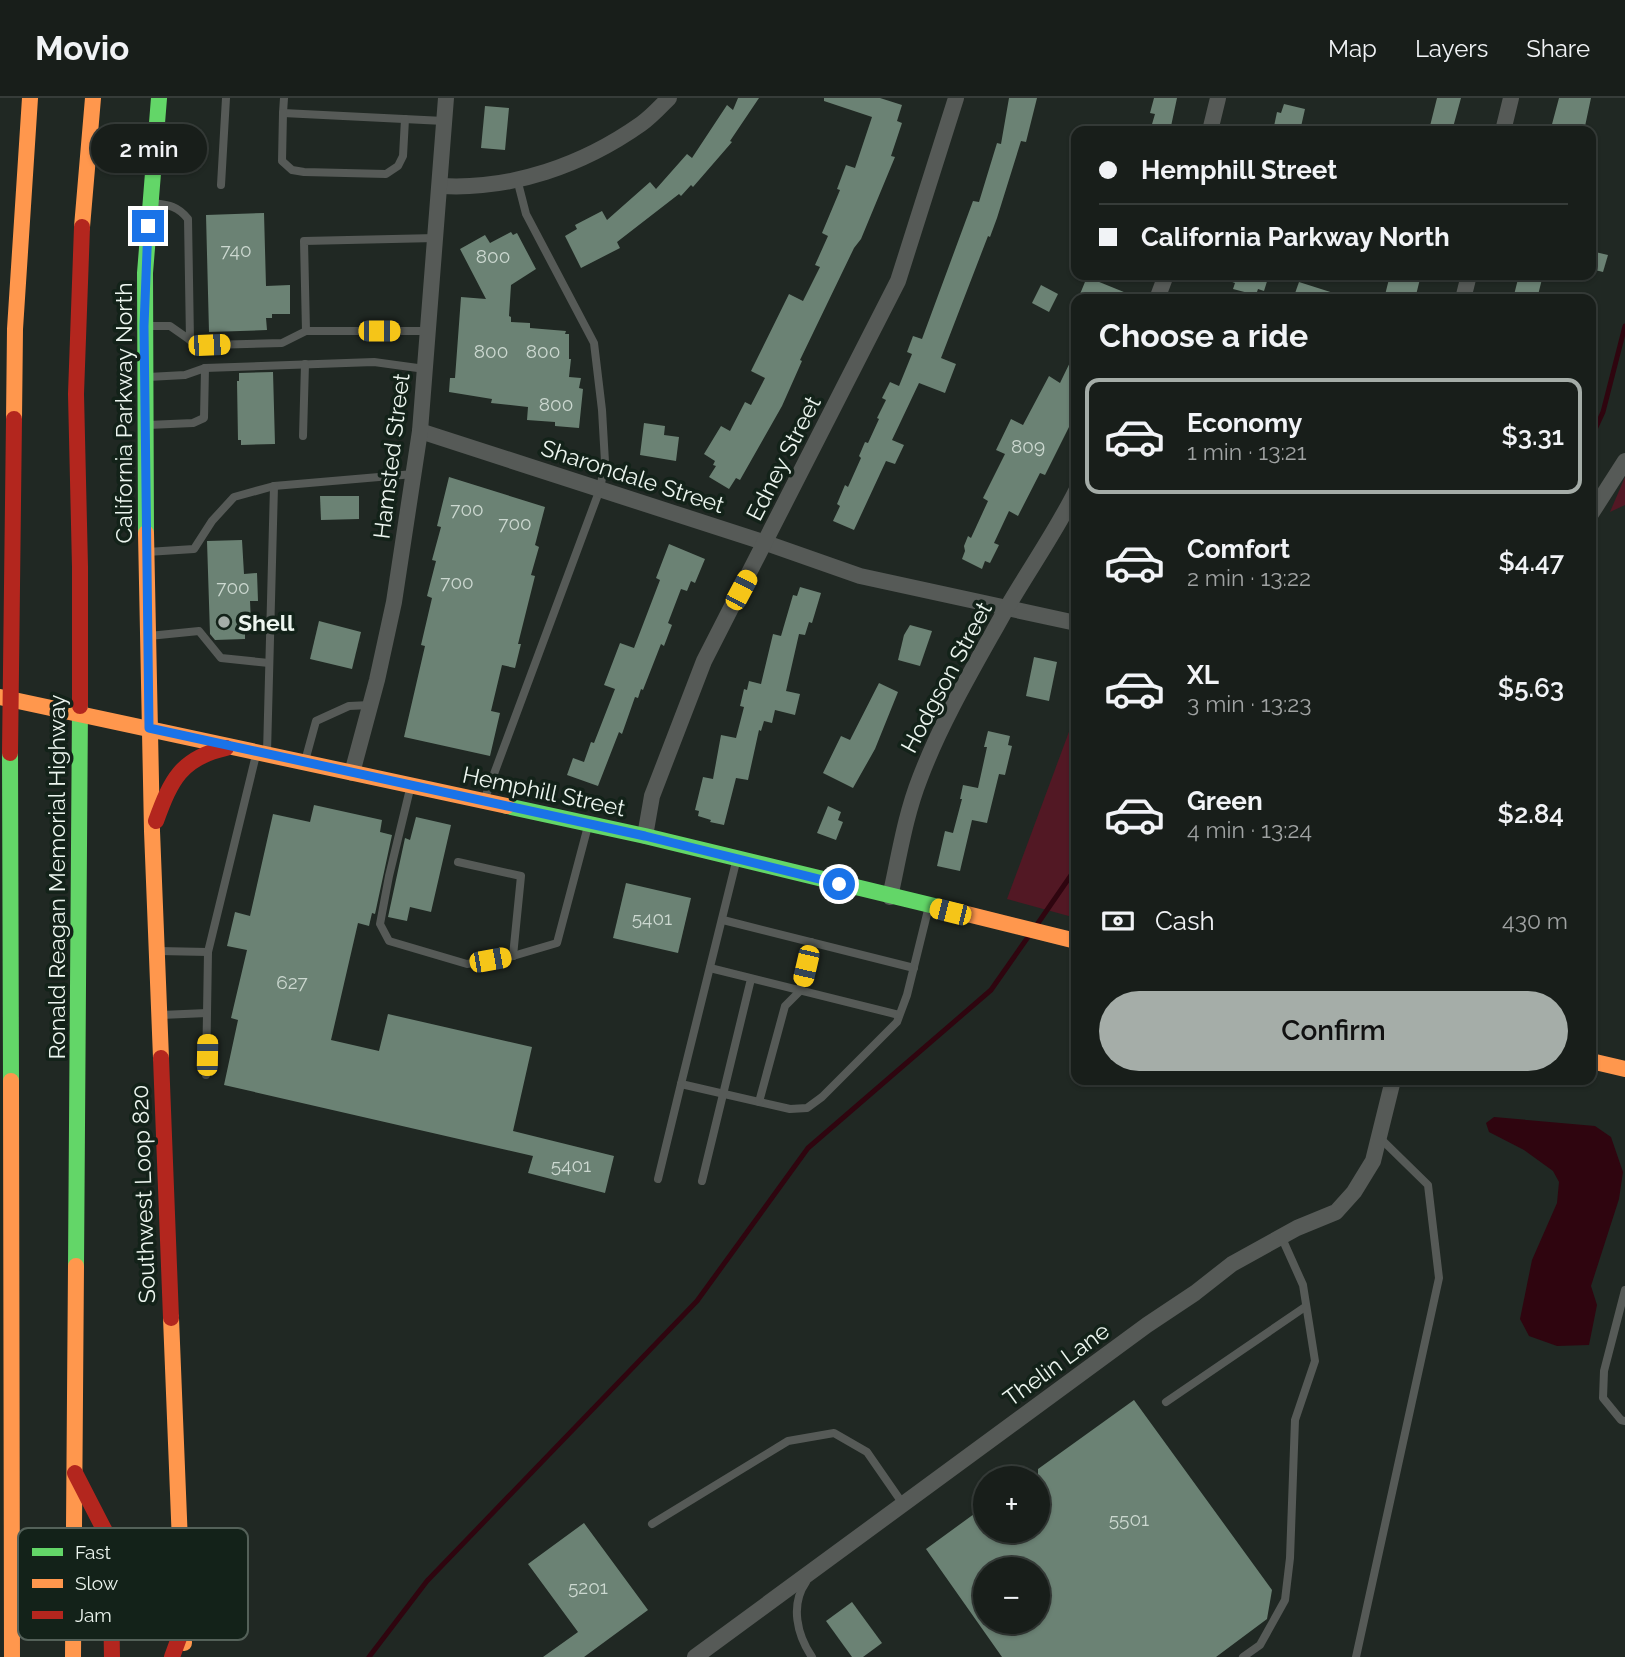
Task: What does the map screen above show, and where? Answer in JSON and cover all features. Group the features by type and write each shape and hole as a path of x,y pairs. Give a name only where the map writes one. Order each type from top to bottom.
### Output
{"main road":[{"name":"Ronald Reagan Memorial Highway","path":"12,1657 10,709 15,329 30,98"},
{"name":"Ronald Reagan Memorial Highway","path":"73,1528 80,742 80,567 75,394 82,215 93,98"},
{"name":"California Parkway North","path":"149,728 144,326 149,202 159,98"},
{"path":"0,628 13,561"},
{"name":"Hemphill Street","path":"0,697 588,823 1071,940"},
{"name":"Southwest Loop 820","path":"149,728 179,1528"},
{"path":"152,831 179,770 199,755 211,750 233,747"},
{"path":"1596,1062 1625,1069"},
{"path":"73,1468 103,1528"},
{"path":"172,1657 178,1640"}],"street":[{"name":"Hamsted Street","path":"352,773 394,602 420,431 446,98"},
{"path":"441,186 465,187 517,179 581,160 642,123 669,98"},
{"name":"Edney Street","path":"645,836 652,796 704,661 898,281 956,98"},
{"path":"1211,126 1218,98"},
{"path":"1504,126 1511,98"},
{"name":"Sharondale Street","path":"420,431 860,576 1071,622"},
{"path":"1596,506 1625,461"},
{"name":"Hodgson Street","path":"890,897 906,820 919,779 940,733 1006,610 1071,500"},
{"name":"Thelin Lane","path":"695,1657 1233,1264 1280,1236 1336,1212 1354,1192 1373,1161 1392,1085"}],"lane":[{"path":"221,185 226,98"},
{"path":"284,98 282,162 292,170 386,174 398,166 404,156 405,119"},
{"path":"283,113 445,121"},
{"path":"484,801 600,489 605,462 594,343 526,214 517,179"},
{"path":"149,202 171,205 181,210 188,219 190,340"},
{"path":"306,331 304,241 436,238"},
{"path":"144,326 170,326 190,340 209,345 282,343 306,331 428,331"},
{"path":"145,378 185,375 205,368 305,363 374,362 425,369"},
{"path":"303,436 305,363"},
{"path":"145,425 193,423 204,418 205,368"},
{"path":"146,552 194,549 212,521 234,497 274,486 414,474"},
{"path":"206,1075 208,952 262,753 269,663 274,486"},
{"path":"147,636 199,631 220,658 269,663"},
{"path":"305,762 316,721 349,706 370,705"},
{"path":"411,785 380,924 388,941 467,964 513,956 557,943 588,823"},
{"path":"658,1179 737,859"},
{"path":"458,862 521,876 513,956"},
{"path":"681,1084 790,1109 807,1108 822,1097 897,1022 929,906"},
{"path":"723,920 914,968"},
{"path":"759,1102 785,1006 800,991 811,942"},
{"path":"157,951 208,952"},
{"path":"710,968 899,1015"},
{"path":"702,1181 751,979"},
{"path":"159,1015 207,1013"},
{"path":"1356,1657 1439,1278 1428,1185 1380,1138"},
{"path":"1243,1657 1260,1645 1285,1600 1290,1558 1295,1420 1315,1361 1303,1285 1280,1236"},
{"path":"1625,1290 1604,1371 1604,1398 1621,1420 1625,1421"},
{"path":"1166,1402 1306,1307"},
{"path":"652,1524 788,1441 834,1433 867,1452 903,1504"},
{"path":"812,1657 801,1641 796,1606 798,1593 813,1571"}],"shaded area":[{"path":"1625,477 1625,505 1610,512"},
{"path":"1071,726 1071,917 1007,899"},
{"path":"1494,1117 1595,1126 1611,1137 1623,1172 1619,1199 1591,1286 1597,1305 1589,1345 1557,1346 1529,1336 1520,1319 1532,1260 1557,1203 1559,1182 1553,1171 1524,1150 1489,1132 1486,1123"}],"building":[{"path":"738,98 759,98 730,141 732,142 693,187 691,185 681,196 679,194 617,242 620,248 581,268 565,236 577,229 575,225 602,211 607,220 650,182 656,189 687,154 692,158 727,105 733,110"},
{"path":"824,98 880,98 902,105 897,121 902,123 891,156 895,157 861,239 854,248 800,360 802,361 782,406 740,480 736,478 729,489 709,477 716,466 713,465 715,461 704,454 721,426 730,431 745,402 751,405 765,378 751,371 789,294 803,301 820,267 815,265 828,236 822,233 840,190 837,189 846,165 855,168 872,117 824,101"},
{"path":"1009,98 1037,98 1026,142 1021,141 990,237 988,236 941,358 956,364 945,393 919,383 892,440 904,445 895,464 886,461 854,530 833,521 840,506 837,504 845,485 848,487 865,442 868,443 879,419 877,418 886,400 882,398 890,382 899,386 912,354 907,352 913,336 922,339 973,201 979,202 997,143 1001,144"},
{"path":"1154,98 1177,98 1171,126 1151,126 1155,114 1150,113"},
{"path":"1437,98 1461,98 1453,126 1430,126"},
{"path":"1559,98 1591,98 1585,126 1552,126"},
{"path":"1284,104 1305,109 1301,126 1274,126 1277,112 1281,113"},
{"path":"485,106 509,108 505,150 481,148"},
{"path":"264,213 266,286 290,285 290,314 272,314 272,318 266,318 267,330 209,332 206,215"},
{"path":"511,232 513,235 517,233 536,269 511,285 511,322 530,323 530,328 566,331 565,334 569,334 569,377 581,378 579,388 583,389 579,428 555,426 555,422 527,420 528,407 491,403 492,399 449,392 450,378 455,378 461,297 486,299 460,249 485,235 490,243"},
{"path":"1596,252 1608,255 1603,272 1596,270"},
{"path":"1086,280 1094,280 1129,294 1080,294"},
{"path":"1227,280 1267,280 1264,291 1258,289 1256,294 1233,289 1235,283"},
{"path":"1389,280 1420,280 1416,294 1385,294"},
{"path":"1518,280 1542,280 1538,294 1514,294"},
{"path":"1299,282 1337,294 1295,294"},
{"path":"1041,285 1058,294 1049,312 1032,303"},
{"path":"1071,360 1071,423 1045,475 1040,473 1018,516 1009,511 994,543 999,545 990,563 985,561 982,569 962,559 968,536 971,538 988,501 983,498 1005,454 996,450 1011,419 1023,425 1049,376 1060,383"},
{"path":"273,372 275,444 241,445 241,440 238,440 239,373"},
{"path":"644,423 665,426 664,435 679,437 676,461 640,455"},
{"path":"449,477 545,507 535,545 539,547 531,575 535,576 518,644 521,644 515,668 502,665 491,711 500,713 490,756 404,737 425,646 421,645 432,598 427,596 436,561 432,560 441,527 437,526"},
{"path":"320,496 359,496 359,519 321,520"},
{"path":"242,540 244,574 257,573 258,601 250,601 251,623 245,624 245,639 215,640 210,634 207,541"},
{"path":"669,544 705,559 695,583 691,581 687,591 681,589 668,623 672,625 664,646 661,644 643,690 641,689 638,698 635,697 622,734 619,732 598,786 567,775 573,758 584,762 591,742 594,743 615,689 604,685 620,643 634,648 660,580 656,578"},
{"path":"800,587 821,593 812,623 809,622 805,635 799,634 786,691 800,694 795,715 775,710 772,723 764,721 761,731 759,730 748,780 736,778 724,825 710,822 711,820 698,816 699,811 695,810 703,777 713,779 721,735 736,738 744,707 740,706 744,689 747,690 749,681 761,684 773,634 781,636 793,595 797,596"},
{"path":"319,621 361,632 352,669 310,659"},
{"path":"910,625 932,631 920,666 898,660 904,635"},
{"path":"1034,657 1057,662 1049,701 1026,696"},
{"path":"879,683 898,692 875,749 853,788 823,773 841,736 850,740"},
{"path":"988,731 1010,736 1008,745 1012,746 1005,775 999,774 987,823 972,820 960,871 937,866 945,831 953,833 963,785 978,788"},
{"path":"314,805 382,820 380,832 392,835 375,914 372,913 369,926 358,923 331,1040 379,1051 388,1014 532,1047 513,1131 614,1156 605,1193 528,1173 533,1156 224,1085 238,1020 231,1018 247,950 227,946 235,912 250,916 273,814 310,822"},
{"path":"828,806 841,812 838,820 843,822 836,840 817,833"},
{"path":"416,817 451,825 431,912 410,907 407,921 388,917 405,838 410,840"},
{"path":"626,883 691,898 678,953 613,938"},
{"path":"1134,1400 1272,1590 1267,1619 1216,1657 1002,1657 986,1634 1050,1634 1050,1557 973,1557 973,1616 926,1549 973,1515 973,1543 1050,1543 1050,1466 1042,1466"},
{"path":"584,1523 648,1610 584,1657 543,1657 578,1632 528,1564"},
{"path":"852,1602 882,1643 863,1657 852,1657 826,1621"}],"waterway":[{"path":"1596,427 1603,412 1625,326"},
{"path":"1036,926 1071,875"},
{"path":"369,1657 427,1581 697,1301 808,1148 991,990 1028,937"}],"traffic: fast":[{"path":"146,533 145,273 159,98"},
{"path":"76,1266 80,706"},
{"path":"10,753 11,1081"},
{"path":"507,806 645,836 955,911"}],"traffic: slow":[{"path":"14,419 15,329 30,98"},
{"path":"82,227 93,98"},
{"path":"146,533 152,831 161,1058"},
{"path":"0,697 507,806"},
{"path":"955,911 1071,940"},
{"path":"1596,1062 1625,1069"},
{"path":"11,1081 12,1657"},
{"path":"74,1528 76,1266"},
{"path":"171,1318 179,1528"},
{"path":"73,1640 73,1657"}],"traffic: jam":[{"path":"80,706 76,394 82,227"},
{"path":"10,753 14,419"},
{"path":"156,821 167,794 180,773 198,758 226,748"},
{"path":"161,1058 171,1318"},
{"path":"75,1473 103,1528"},
{"path":"112,1640 112,1657"},
{"path":"172,1657 178,1640"}],"place":[{"name":"Shell","path":"224,622"}],"route":[{"path":"148,226 144,326 149,728 645,836 839,884"}]}
